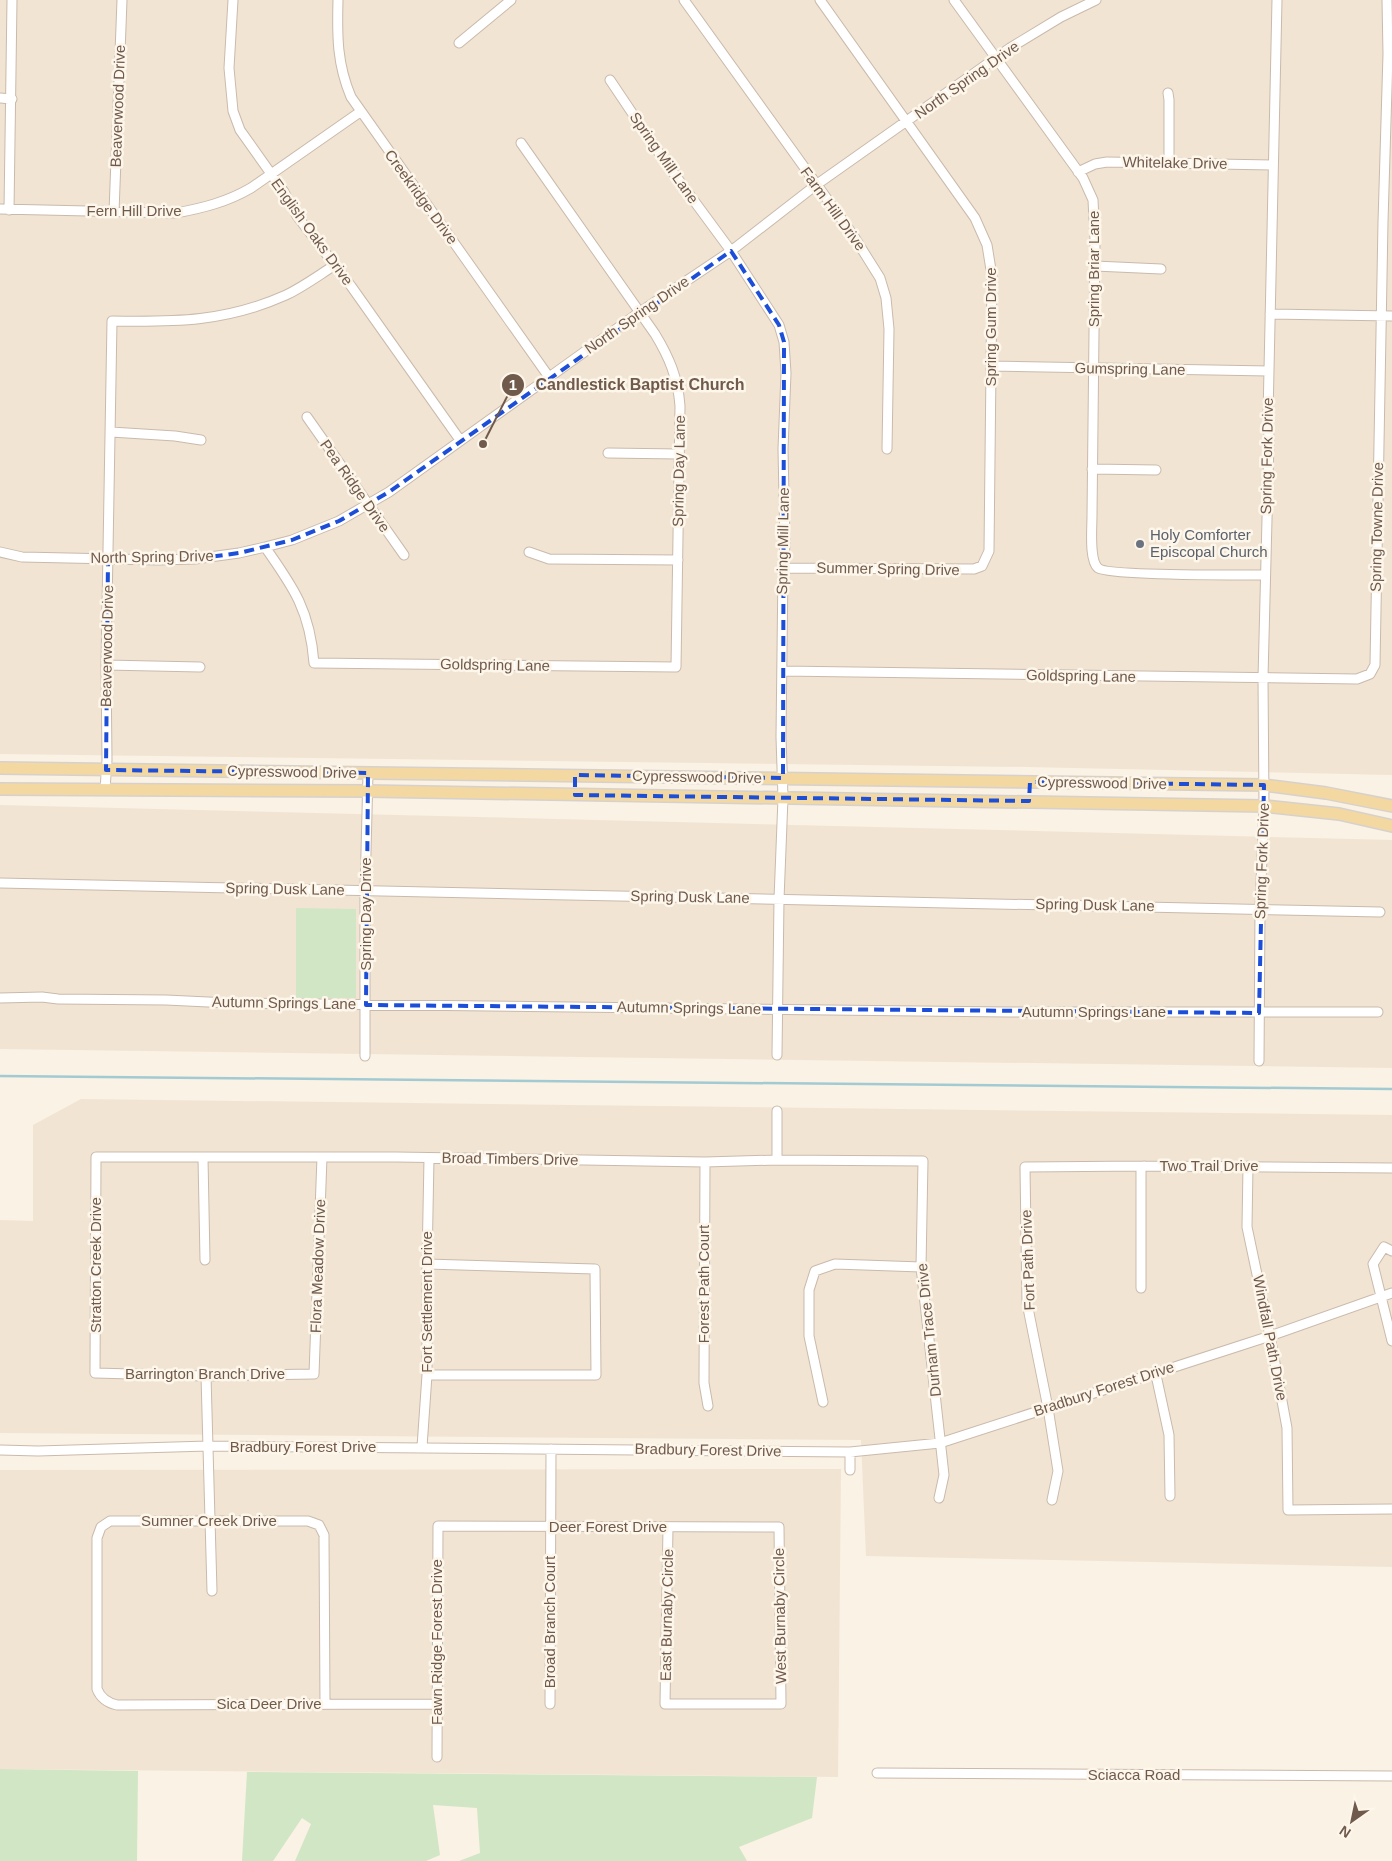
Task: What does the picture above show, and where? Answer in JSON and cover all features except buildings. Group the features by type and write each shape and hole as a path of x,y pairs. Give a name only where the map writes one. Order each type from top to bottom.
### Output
{"main road":[{"name":"Cypresswood Drive","path":"0,768 1264,785 1326,793 1392,806"},
{"path":"575,775 575,795"},
{"path":"1029,801 1030,782"},
{"name":"Cypresswood Drive","path":"0,789 368,792 1264,806 1339,814 1392,826"}],"street":[{"path":"5,210 12,98 12,0"},
{"name":"Beaverwood Drive","path":"114,212 122,0"},
{"name":"English Oaks Drive","path":"233,0 229,68 233,111 240,130 270,175 284,192 297,216 335,265 460,440"},
{"name":"Creekridge Drive","path":"338,0 339,57 343,78 351,97 549,377"},
{"path":"459,43 511,0"},
{"name":"Farm Hill Drive","path":"684,0 870,260 880,278 886,298 890,329 887,449"},
{"name":"Spring Gum Drive","path":"820,0 975,218 987,245 992,276 989,551 986,556"},
{"name":"Spring Briar Lane","path":"954,0 1083,178 1093,200 1095,266 1092,469 1093,558 1097,567 1102,571 1265,575"},
{"name":"North Spring Drive","path":"0,552 22,557 195,559 239,553 265,547 316,531 368,505 389,492 640,312 731,251 816,186 907,122 919,111 1061,16 1096,0"},
{"name":"Spring Fork Drive","path":"1259,1061 1260,909 1264,806 1265,575 1277,0"},
{"name":"Spring Towne Drive","path":"1375,665 1388,54 1386,0"},
{"name":"Spring Mill Lane","path":"610,80 661,156 731,251 778,324 784,342 786,372 783,450 785,545 782,671 783,798 779,899 777,1055"},
{"path":"1168,93 1170,100 1169,164"},
{"path":"0,98 12,98"},
{"name":"Fern Hill Drive","path":"5,210 176,212 203,208 237,196 360,112"},
{"name":"Spring Day Lane","path":"521,143 640,312 668,356 675,373 680,406 676,667"},
{"name":"Whitelake Drive","path":"1078,172 1095,164 1107,162 1273,165"},
{"name":"Beaverwood Drive","path":"105,790 112,321 190,321 236,313 257,307 287,294 335,265"},
{"path":"1095,266 1161,269"},
{"path":"1270,314 1392,316"},
{"name":"Gumspring Lane","path":"991,366 1269,371"},
{"name":"Pea Ridge Drive","path":"307,417 404,555"},
{"path":"111,432 175,436 201,440"},
{"path":"608,453 679,454"},
{"path":"1092,469 1156,470"},
{"name":"Goldspring Lane","path":"265,547 292,586 301,603 310,630 314,663 676,667"},
{"path":"529,552 549,559 678,560"},
{"name":"Summer Spring Drive","path":"783,568 963,570 982,566 986,556"},
{"path":"106,665 200,666"},
{"name":"Goldspring Lane","path":"782,671 1357,680 1370,674 1375,665"},
{"name":"Spring Day Drive","path":"365,1056 365,891 368,773"},
{"name":"Spring Dusk Lane","path":"0,884 1380,912"},
{"name":"Autumn Springs Lane","path":"0,998 42,997 228,1003 777,1010 1378,1012"},
{"path":"777,1111 777,1160"},
{"name":"Broad Timbers Drive","path":"96,1157 429,1158 706,1162 777,1160 923,1161"},
{"name":"Stratton Creek Drive","path":"95,1373 96,1157"},
{"path":"203,1158 205,1260"},
{"name":"Flora Meadow Drive","path":"314,1374 322,1158"},
{"name":"Fort Settlement Drive","path":"422,1447 427,1375 429,1158"},
{"name":"Durham Trace Drive","path":"923,1161 921,1267 944,1475 939,1498"},
{"name":"Forest Path Court","path":"706,1162 704,1383 708,1406"},
{"path":"1141,1288 1141,1168 1144,1166"},
{"name":"Two Trail Drive","path":"1025,1167 1248,1166 1392,1168"},
{"name":"Windfall Path Drive","path":"1248,1166 1246,1227 1270,1336 1287,1428 1288,1510 1392,1509"},
{"name":"Fort Path Drive","path":"1025,1167 1027,1303 1058,1470 1052,1500"},
{"path":"1392,1251 1384,1247 1373,1264 1392,1341"},
{"path":"427,1264 595,1269 596,1375 427,1375"},
{"path":"823,1402 809,1336 809,1290 815,1271 835,1264 921,1267"},
{"name":"Bradbury Forest Drive","path":"0,1450 38,1451 208,1446 850,1452 940,1443 1270,1336 1392,1293"},
{"name":"Barrington Branch Drive","path":"95,1373 206,1376 314,1374"},
{"path":"1152,1374 1156,1375 1169,1434 1170,1496"},
{"path":"206,1376 212,1591"},
{"name":"Broad Branch Court","path":"550,1704 551,1449"},
{"path":"850,1452 850,1470"},
{"name":"Sumner Creek Drive","path":"103,1698 97,1689 97,1538 101,1527 110,1521 308,1521 318,1525 324,1535 325,1704"},
{"name":"Deer Forest Drive","path":"438,1526 779,1527"},
{"name":"Fawn Ridge Forest Drive","path":"437,1757 438,1526"},
{"name":"East Burnaby Circle","path":"668,1527 665,1704 781,1704"},
{"name":"West Burnaby Circle","path":"779,1527 781,1704"},
{"name":"Sica Deer Drive","path":"103,1698 110,1703 117,1704 437,1704"},
{"name":"Sciacca Road","path":"877,1774 1392,1776"}],"highlighted area":[{"path":"731,251 779,325 784,342 783,778 575,775 575,795 1029,801 1030,782 1264,785 1259,1013 366,1005 368,773 106,770 108,559 195,559 239,553 292,540 339,521 389,492"}],"shaded area":[{"path":"0,0 1392,0 1392,775 1027,767 0,754"},
{"path":"0,805 1392,840 1392,1068 0,1049"},
{"path":"81,1099 1392,1115 1392,1567 866,1556 861,1440 0,1433 0,1220 33,1221 33,1125"},
{"path":"841,1469 838,1777 0,1769 0,1470"}],"green space":[{"path":"296,908 356,909 356,998 296,998"},
{"path":"0,1769 138,1771 137,1861 0,1861"},
{"path":"247,1772 817,1777 812,1818 739,1847 747,1861 459,1861 480,1853 477,1808 433,1805 440,1855 426,1861 295,1861 311,1824 302,1818 273,1861 242,1861"}],"waterway":[{"path":"0,1076 1392,1089"}],"place":[{"name":"Candlestick Baptist Church","path":"483,444"},
{"name":"Holy Comforter Episcopal Church","path":"1140,544"}]}
